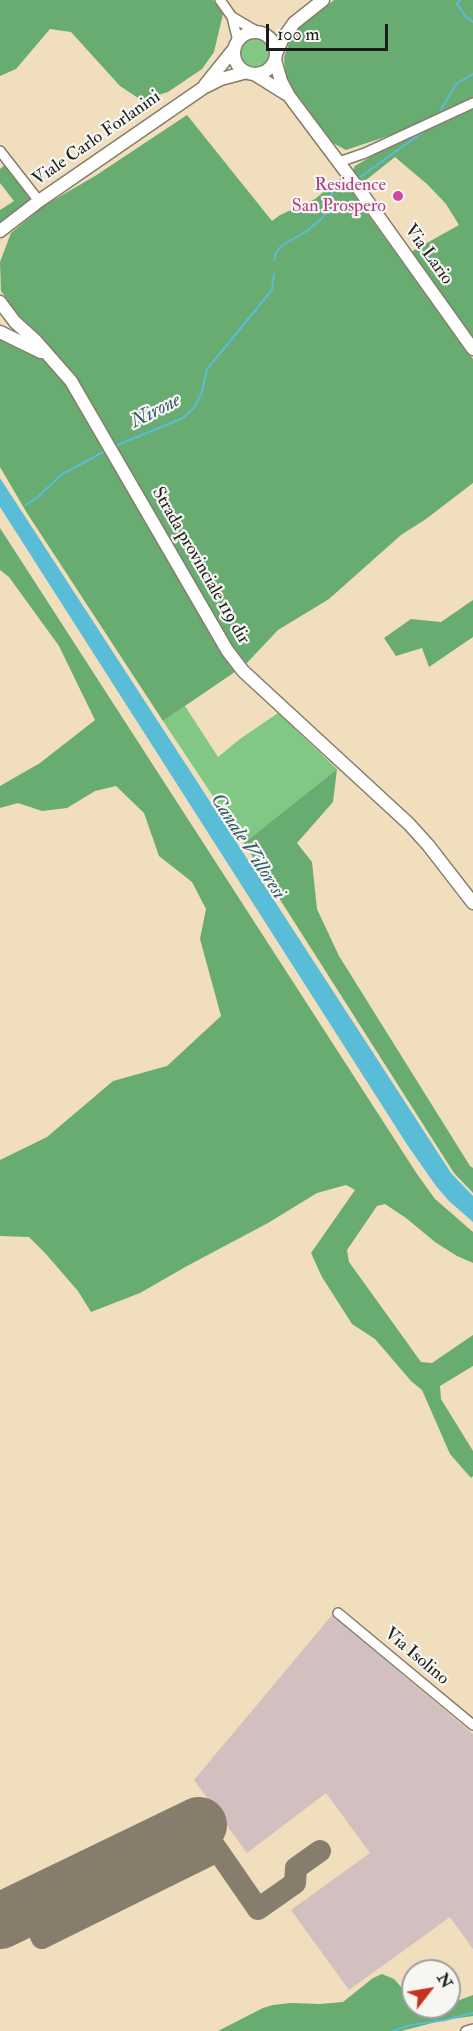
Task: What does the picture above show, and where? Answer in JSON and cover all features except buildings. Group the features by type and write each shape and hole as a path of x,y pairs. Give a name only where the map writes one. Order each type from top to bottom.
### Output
{"street":[{"path":"220,0 232,17 273,41 276,57"},
{"path":"236,45 243,35 283,28 294,23 323,0"},
{"path":"232,17 236,45 234,55 238,65 251,73 265,72 276,57 282,40 294,23"},
{"name":"Viale Carlo Forlanini","path":"203,88 236,45"},
{"name":"Via Lario","path":"276,57 281,81 289,96 473,349"},
{"name":"Viale Carlo Forlanini","path":"0,231 39,201 203,88 221,79 251,73"},
{"name":"Via Lario","path":"251,73 289,96"},
{"path":"339,162 365,153 473,103"},
{"path":"0,151 39,201"},
{"name":"Viale Carlo Forlanini","path":"0,239 14,221"},
{"name":"Strada provinciale 119 dir","path":"0,302 15,322 36,340 71,381 226,650 237,664 409,824 473,903"},
{"name":"Strada provinciale 119 dir","path":"0,332 48,356"},
{"name":"Via Isolino","path":"338,1613 473,1725"},
{"path":"466,2031 473,2030"}],"shaded area":[{"path":"332,1615 473,1734 473,1949 450,1917 349,1990 291,1910 370,1853 326,1793 247,1853 194,1780"}],"green space":[{"path":"0,0 213,0 223,14 214,52 202,69 168,92 141,100 120,86 71,32 50,29 16,69 0,76"},
{"path":"334,0 473,0 473,343 409,253 459,225 446,204 395,157 361,184 352,172 355,166 392,144 388,136 346,150 333,143 292,91 285,73 284,57 293,32"},
{"path":"256,37 267,41 271,52 267,63 256,67 245,63 241,52 245,41"},
{"path":"187,115 272,221 315,199 343,176 361,205 473,359 473,483 401,535 329,599 278,630 245,665 163,721 27,513 0,467 0,338 20,344 42,360 51,350 25,324 1,291 0,262 11,233 45,205 95,176"},
{"path":"6,164 34,198 0,223 0,210 14,201 0,183 0,169"},
{"path":"0,528 417,1174 435,1199 473,1232 473,1263 435,1242 385,1204 377,1206 347,1250 349,1262 421,1362 432,1363 473,1335 473,1366 440,1386 441,1399 473,1451 473,1476 471,1478 450,1454 422,1390 411,1381 375,1339 352,1324 322,1277 311,1253 355,1190 346,1185 317,1193 268,1223 140,1293 91,1312 78,1291 29,1237 0,1236 0,1160 47,1137 113,1081 167,1066 221,1016 200,939 206,909 192,882 159,856 144,813 116,786 95,791 67,808 42,811 18,803 0,808 0,786 40,763 95,720 59,646 9,577 0,570"},
{"path":"473,600 473,637 429,667 422,648 396,656 384,638 411,619 441,622"},
{"path":"185,706 218,757 278,713 337,769 244,843 163,721"},
{"path":"337,769 333,802 297,843 312,862 317,909 339,956 473,1168 473,1193 454,1173 244,843"},
{"path":"382,1974 394,1979 401,1987 401,2019 451,2019 401,2031 218,2031 273,2005 343,2002 373,1978"},
{"path":"473,1995 473,2016 461,2018 461,2000"}],"water":[{"name":"Canale Villoresi","path":"0,478 451,1173 473,1196 473,1222 436,1186 408,1146 0,507"}],"waterway":[{"name":"Nirone","path":"460,0 457,4 465,16 473,22"},
{"name":"Nirone","path":"441,110 456,84 473,74"},
{"name":"Nirone","path":"356,180 427,129"},
{"name":"Nirone","path":"274,260 281,246 307,231 321,219 327,211 333,191 349,184"},
{"name":"Nirone","path":"115,446 183,418 194,408 202,392 207,369 272,290 274,274"},
{"name":"Nirone","path":"26,505 61,475 107,450"},
{"path":"393,2031 411,2025 473,2013"}],"taxiway":[{"path":"27,1907 42,1938 218,1851 199,1825"},
{"path":"218,1851 258,1909 295,1883 296,1868 320,1851"}],"runway":[{"path":"0,1921 199,1825"}],"place":[{"name":"Residence San Prospero","path":"398,196"}]}
